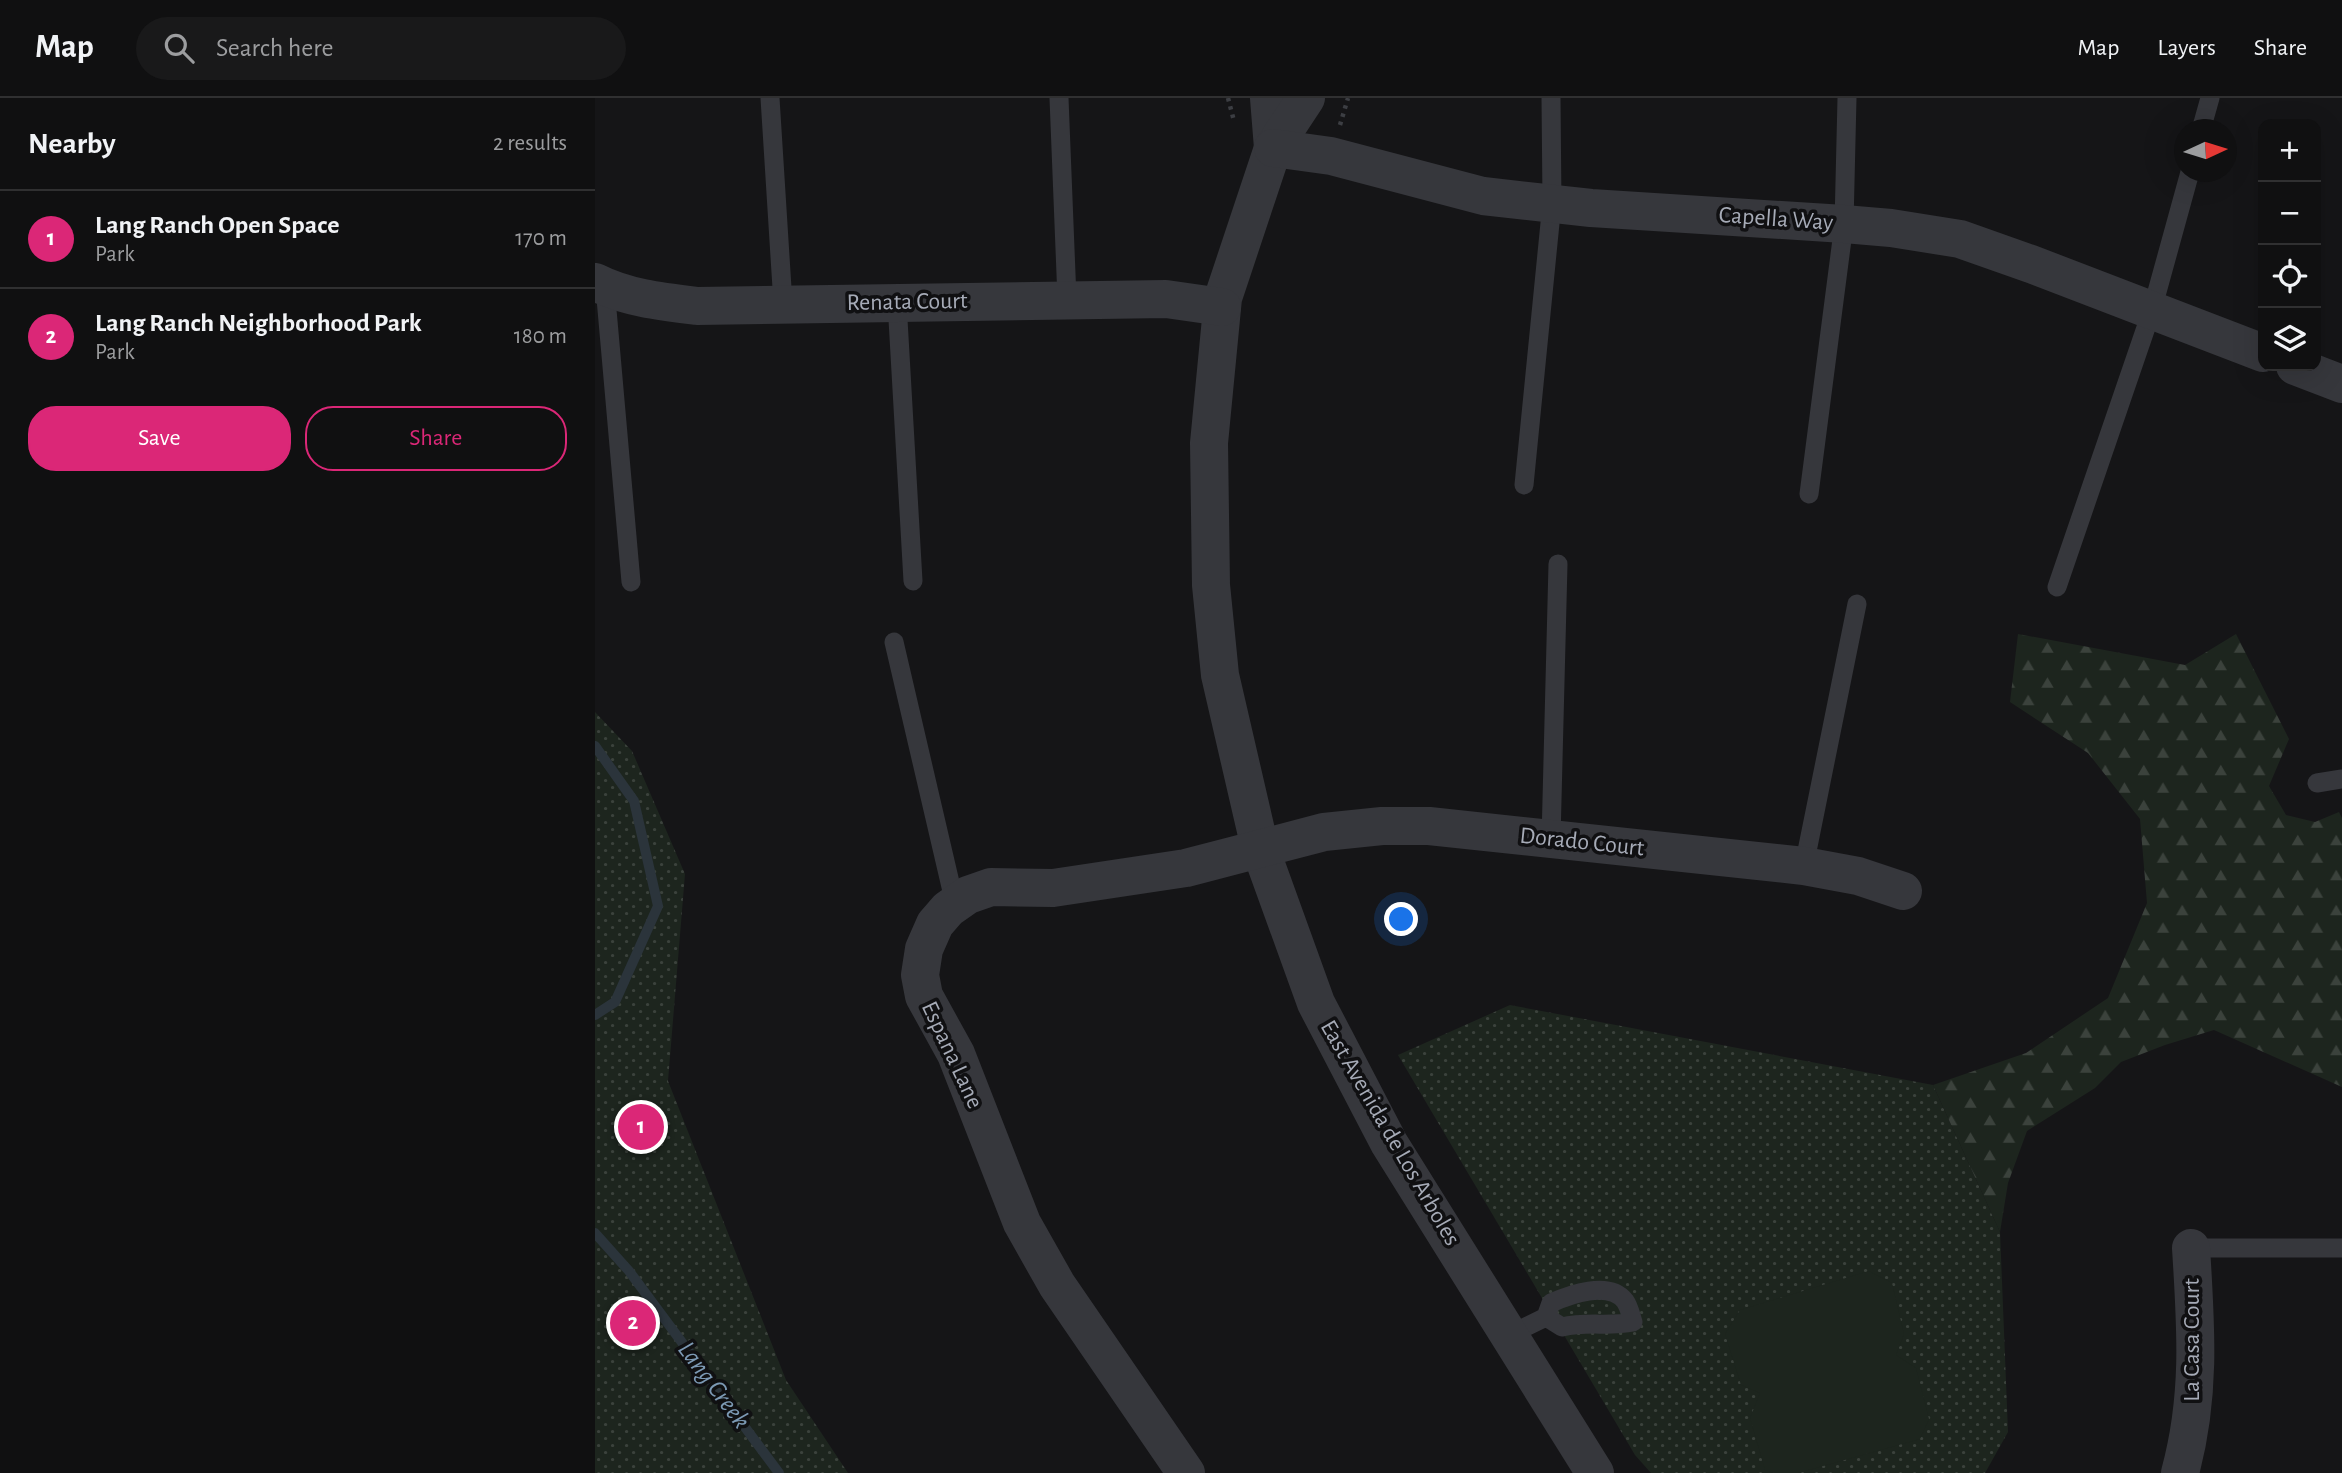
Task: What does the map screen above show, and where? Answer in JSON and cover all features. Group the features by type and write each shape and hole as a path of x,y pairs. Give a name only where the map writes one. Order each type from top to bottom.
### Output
{"street":[{"name":"East Avenida de Los Arboles","path":"1269,98 1273,148"},
{"name":"East Avenida de Los Arboles","path":"1306,98 1273,148 1223,298 1209,443 1211,584 1220,675 1260,848 1316,1003 1389,1143 1595,1473"},
{"name":"Capella Way","path":"1273,148 1331,156 1483,196 1844,223 1960,240 2258,351"},
{"name":"Renata Court","path":"600,285 655,300 697,306 1166,299 1222,307"},
{"path":"2308,371 2342,384"},
{"name":"Dorado Court","path":"1260,848 1324,832 1382,826 1429,826 1804,866 1858,876 1903,891"},
{"name":"Espana Lane","path":"1186,1473 1057,1285 1022,1223 956,1054 924,996 920,975 924,949 935,924 968,895 991,887 1053,888 1186,868 1260,848"},
{"name":"La Casa Court","path":"2180,1473 2187,1446 2196,1383 2196,1321 2191,1248"}],"lane":[{"path":"770,98 783,304"},
{"path":"1059,98 1067,299"},
{"path":"1524,485 1552,203 1551,98"},
{"path":"1809,494 1844,223 1847,98"},
{"path":"2204,119 2210,98"},
{"path":"2057,587 2152,310 2187,182"},
{"path":"600,285 631,582"},
{"path":"897,302 913,581"},
{"path":"1551,839 1558,564"},
{"path":"1804,866 1857,604"},
{"path":"894,642 955,904"},
{"path":"2317,783 2342,779"},
{"path":"2191,1248 2342,1248"},
{"path":"1509,1335 1546,1317"}],"green space":[{"path":"2018,634 2185,665 2236,634 2289,739 2269,786 2286,815 2315,822 2339,812 2342,818 2342,1087 2214,1030 2121,1062 2095,1088 2027,1131 2008,1183 2000,1232 1933,1085 2026,1053 2108,998 2147,903 2140,819 2088,753 2010,702"},
{"path":"595,712 632,751 685,874 668,1081 786,1380 848,1473 595,1473"},
{"path":"1510,1005 1933,1085 2000,1232 2008,1432 1985,1473 1651,1473 1635,1455 1398,1055"},
{"path":"1869,1271 1892,1283 1904,1334 1896,1355 1916,1368 1929,1419 1920,1439 1798,1473 1774,1473 1765,1470 1750,1418 1760,1393 1741,1385 1725,1334 1740,1310"}],"waterway":[{"name":"Lang Creek","path":"595,746 634,801 658,906 615,1002 595,1015"},
{"name":"Lang Creek","path":"595,1233 629,1271 779,1473"}],"place":[{"name":"Lang Ranch Open Space","path":"641,1127"},
{"name":"Lang Ranch Neighborhood Park","path":"633,1323"}]}
